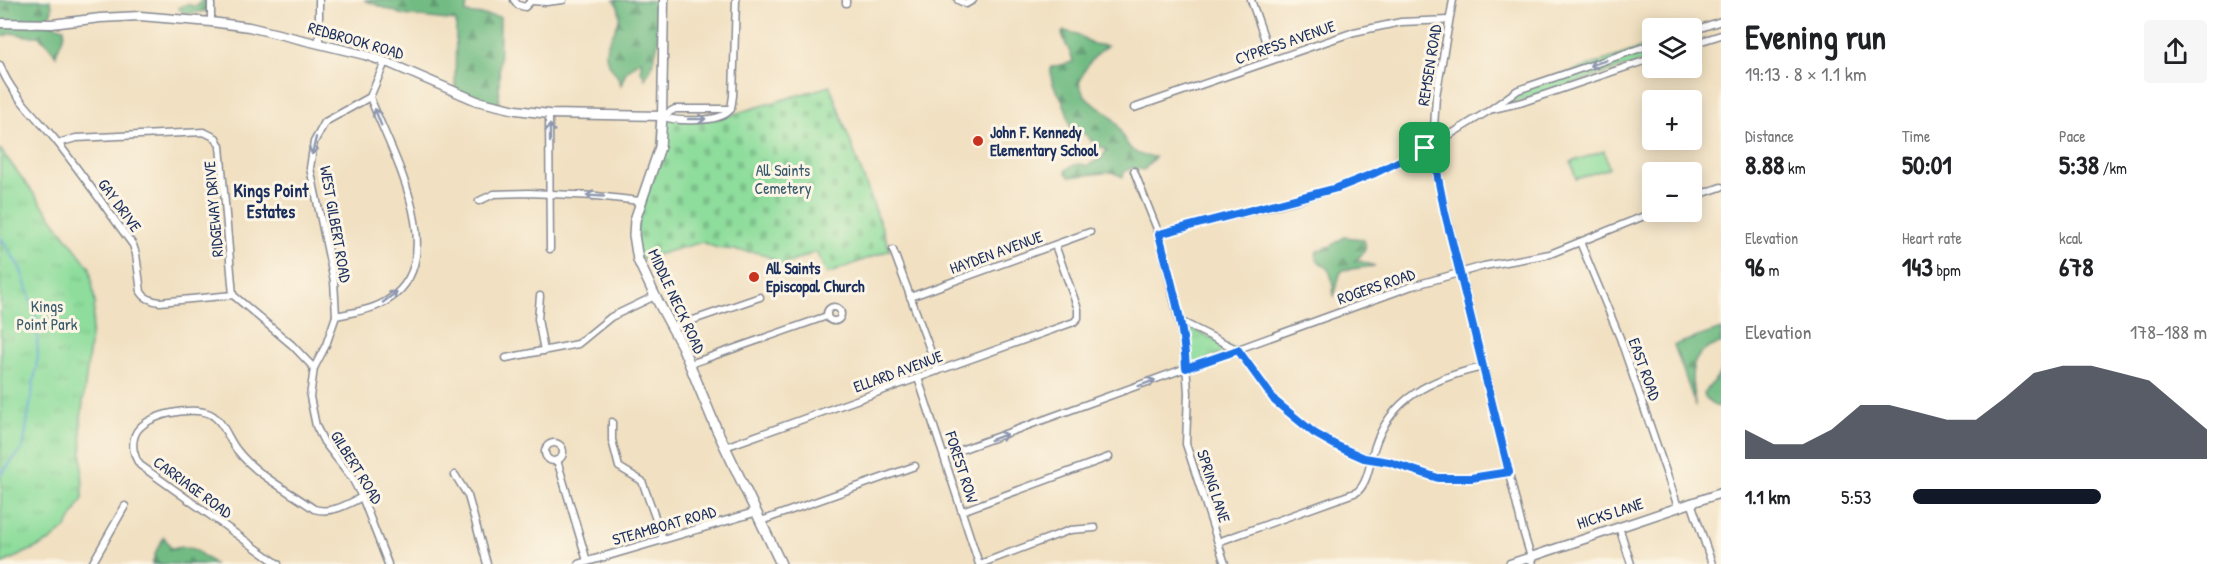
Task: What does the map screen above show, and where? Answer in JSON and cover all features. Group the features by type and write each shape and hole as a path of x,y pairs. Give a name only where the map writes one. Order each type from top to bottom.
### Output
{"main road":[{"name":"MIDDLE NECK ROAD","path":"664,0 660,147 635,220 635,247 638,260 690,364 725,447 781,564"},
{"name":"REDBROOK ROAD","path":"0,23 52,24 140,16 249,27 385,62 477,101 528,112 662,116"},
{"name":"HICKS LANE","path":"1510,564 1532,560 1619,527 1721,493"}],"street":[{"path":"211,0 211,22"},
{"path":"319,0 319,44"},
{"path":"514,0 518,5 525,7 532,0 546,2 563,0"},
{"path":"662,116 670,119 713,119 724,116 731,109 736,0"},
{"path":"958,0 966,4 973,0"},
{"path":"1251,0 1272,60"},
{"name":"REMSEN ROAD","path":"1453,0 1436,96 1435,144 1438,178 1532,560"},
{"name":"CYPRESS AVENUE","path":"1134,108 1369,28 1401,22 1449,20"},
{"path":"1702,28 1721,21"},
{"path":"1702,41 1721,35"},
{"path":"1159,234 1337,188 1375,173 1435,144 1518,90 1642,48"},
{"path":"336,316 374,307 390,299 408,278 414,262 415,226 407,186 370,97 385,62"},
{"path":"1490,110 1523,102 1642,62"},
{"name":"GAY DRIVE","path":"0,65 14,90 58,143 133,245 141,292 144,296 160,302 233,295"},
{"name":"WEST GILBERT ROAD","path":"336,316 334,281 312,182 311,154 318,132 325,122 370,97"},
{"path":"662,116 675,109 731,109"},
{"path":"549,114 550,249"},
{"name":"RIDGEWAY DRIVE","path":"58,143 76,138 204,132 216,138 220,146 233,295"},
{"name":"SPRING LANE","path":"1134,171 1159,234 1180,321 1185,348 1188,393 1186,444 1225,564"},
{"path":"1702,194 1721,187"},
{"path":"479,201 498,193 596,196 640,201"},
{"name":"ROGERS ROAD","path":"944,456 1412,286 1460,273 1550,254 1642,217"},
{"name":"HAYDEN AVENUE","path":"910,297 1090,232"},
{"name":"EAST ROAD","path":"1580,242 1630,367 1678,507"},
{"name":"ELLARD AVENUE","path":"725,447 1074,322 1078,318 1078,309 1055,245"},
{"path":"893,250 938,371"},
{"path":"233,295 292,345 314,368"},
{"path":"540,296 538,319 544,351"},
{"path":"506,358 578,344 611,317 655,296"},
{"path":"672,327 760,297"},
{"name":"GILBERT ROAD","path":"336,316 326,345 314,368 310,397 316,426 324,442 352,478 362,497 388,564"},
{"path":"690,364 827,316"},
{"path":"1180,321 1238,350 1268,393 1300,423 1337,446 1364,458 1389,462 1438,478 1471,478 1509,472"},
{"path":"1218,542 1357,492 1364,483 1382,428 1395,411 1413,394 1442,377 1483,366"},
{"name":"FOREST ROW","path":"918,378 980,564"},
{"name":"CARRIAGE ROAD","path":"278,564 140,465 135,457 134,448 135,435 139,429 154,417 201,411 217,419 235,447 251,465 314,509 323,512 334,510 362,497"},
{"path":"612,422 612,440 619,467 642,481 663,539"},
{"path":"962,511 1109,457"},
{"path":"557,460 587,561"},
{"path":"758,517 915,466"},
{"path":"456,475 468,496 487,564"},
{"path":"1691,502 1713,564"},
{"path":"92,564 125,506"},
{"name":"STEAMBOAT ROAD","path":"579,564 663,539 758,517"},
{"path":"1619,527 1631,564"},
{"path":"980,564 1070,530 1095,528"}],"green space":[{"path":"0,0 50,0 51,13 40,20 64,28 64,35 56,56 48,44 38,36 12,33 0,36"},
{"path":"202,0 209,0 207,11 185,14 178,8 187,4 199,5"},
{"path":"364,0 467,0 466,13 500,17 499,106 455,92 456,21 403,15"},
{"path":"614,0 656,1 659,20 656,52 645,79 641,70 641,60 626,72 621,85 606,55 606,48 620,15"},
{"path":"1064,31 1077,34 1093,44 1107,46 1090,62 1079,84 1087,99 1115,121 1132,150 1155,157 1144,170 1132,168 1124,172 1123,177 1112,172 1070,177 1066,173 1067,169 1075,165 1088,166 1102,157 1107,150 1095,144 1080,130 1071,131 1063,101 1053,85 1051,67 1073,62 1063,37"},
{"path":"1642,48 1642,62 1490,110 1518,90"},
{"name":"All Saints Cemetery","path":"830,86 890,250 827,274 816,252 781,266 775,260 760,253 717,248 702,242 638,260 635,234 659,153 661,116 716,119"},
{"name":"Kings Point Park","path":"0,149 90,268 95,303 81,419 83,498 66,528 50,541 1,564"},
{"path":"1604,151 1609,168 1576,179 1571,162"},
{"path":"1344,237 1363,239 1365,249 1354,262 1360,261 1375,266 1343,270 1334,297 1330,274 1327,268 1318,261 1316,255 1317,251 1331,246"},
{"path":"1182,324 1234,349 1188,366"},
{"path":"1721,329 1721,344 1701,353 1693,368 1692,387 1696,407 1674,345"},
{"path":"1721,372 1721,407 1710,403 1704,393"},
{"path":"164,537 171,548 194,549 214,564 152,564"}],"waterway":[{"path":"0,236 21,270 36,318 38,356 23,448 0,475"}],"place":[{"name":"John F. Kennedy Elementary School","path":"978,141"},
{"name":"All Saints Episcopal Church","path":"754,277"}],"district":[{"name":"Kings Point Estates","path":"271,201"}],"route":[{"path":"1435,144 1438,178 1445,213 1509,472 1471,478 1438,478 1389,462 1364,458 1337,446 1300,423 1275,401 1238,350 1186,368 1185,348 1178,313 1159,234 1337,188 1375,173 1425,148 1435,144"}]}
